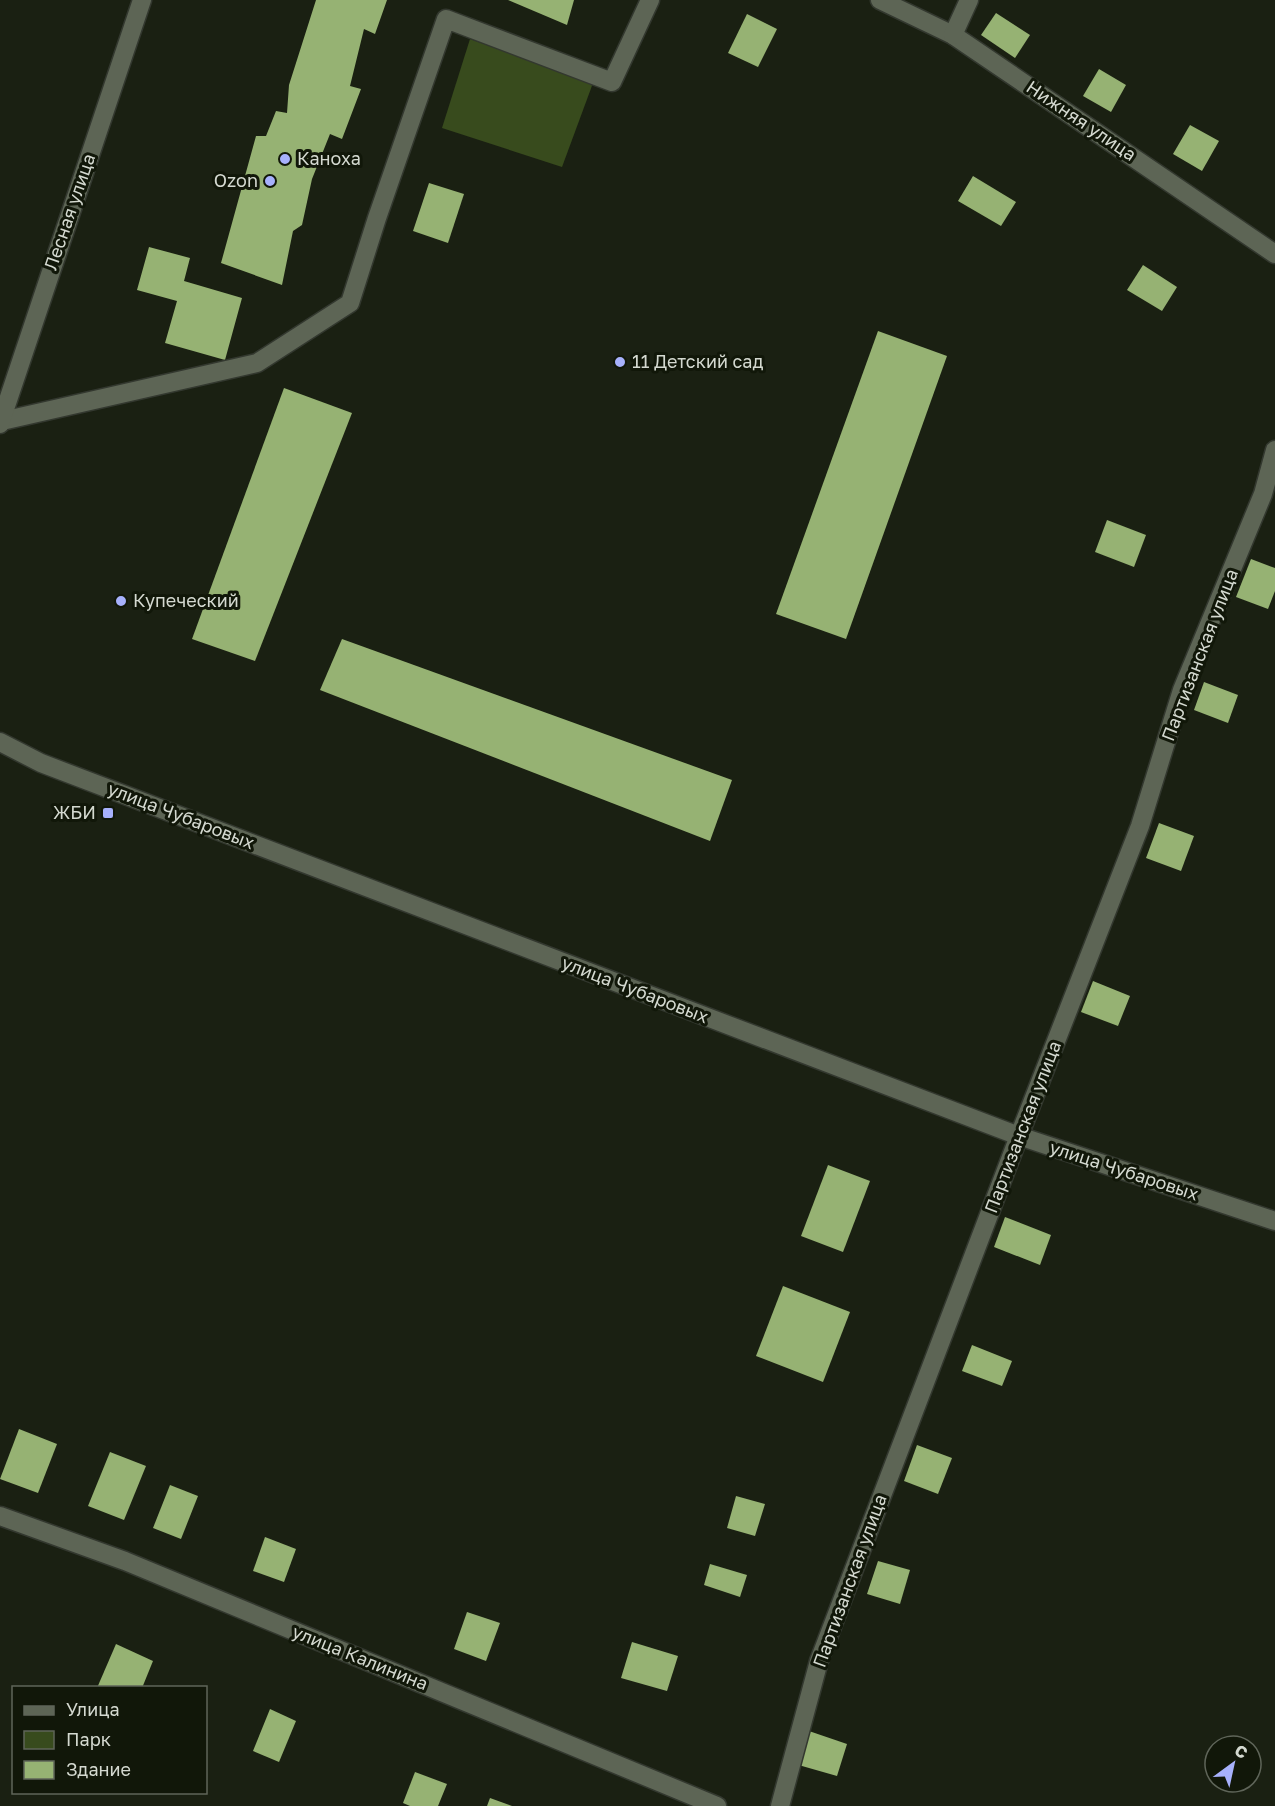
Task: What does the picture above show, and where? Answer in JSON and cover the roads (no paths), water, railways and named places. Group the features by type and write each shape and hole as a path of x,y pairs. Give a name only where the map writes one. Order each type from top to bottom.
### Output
{"street":[{"name":"Лесная улица","path":"1,423 142,0"},
{"path":"1,423 257,363 350,303 376,218 446,19 612,82 650,0"},
{"name":"Нижняя улица","path":"880,0 954,35 1275,254"},
{"path":"954,35 969,0"},
{"name":"Партизанская улица","path":"780,1806 819,1661 1140,826 1182,690 1263,494 1275,450"},
{"name":"улица Чубаровых","path":"0,742 41,763 1019,1136 1275,1221"},
{"name":"улица Калинина","path":"0,1516 125,1561 717,1806"}],"place":[{"name":"Каноха","path":"285,159"},
{"name":"Ozon","path":"270,181"},
{"name":"11 Детский сад","path":"620,362"},
{"name":"Купеческий","path":"121,601"},
{"name":"ЖБИ","path":"108,813"}]}
